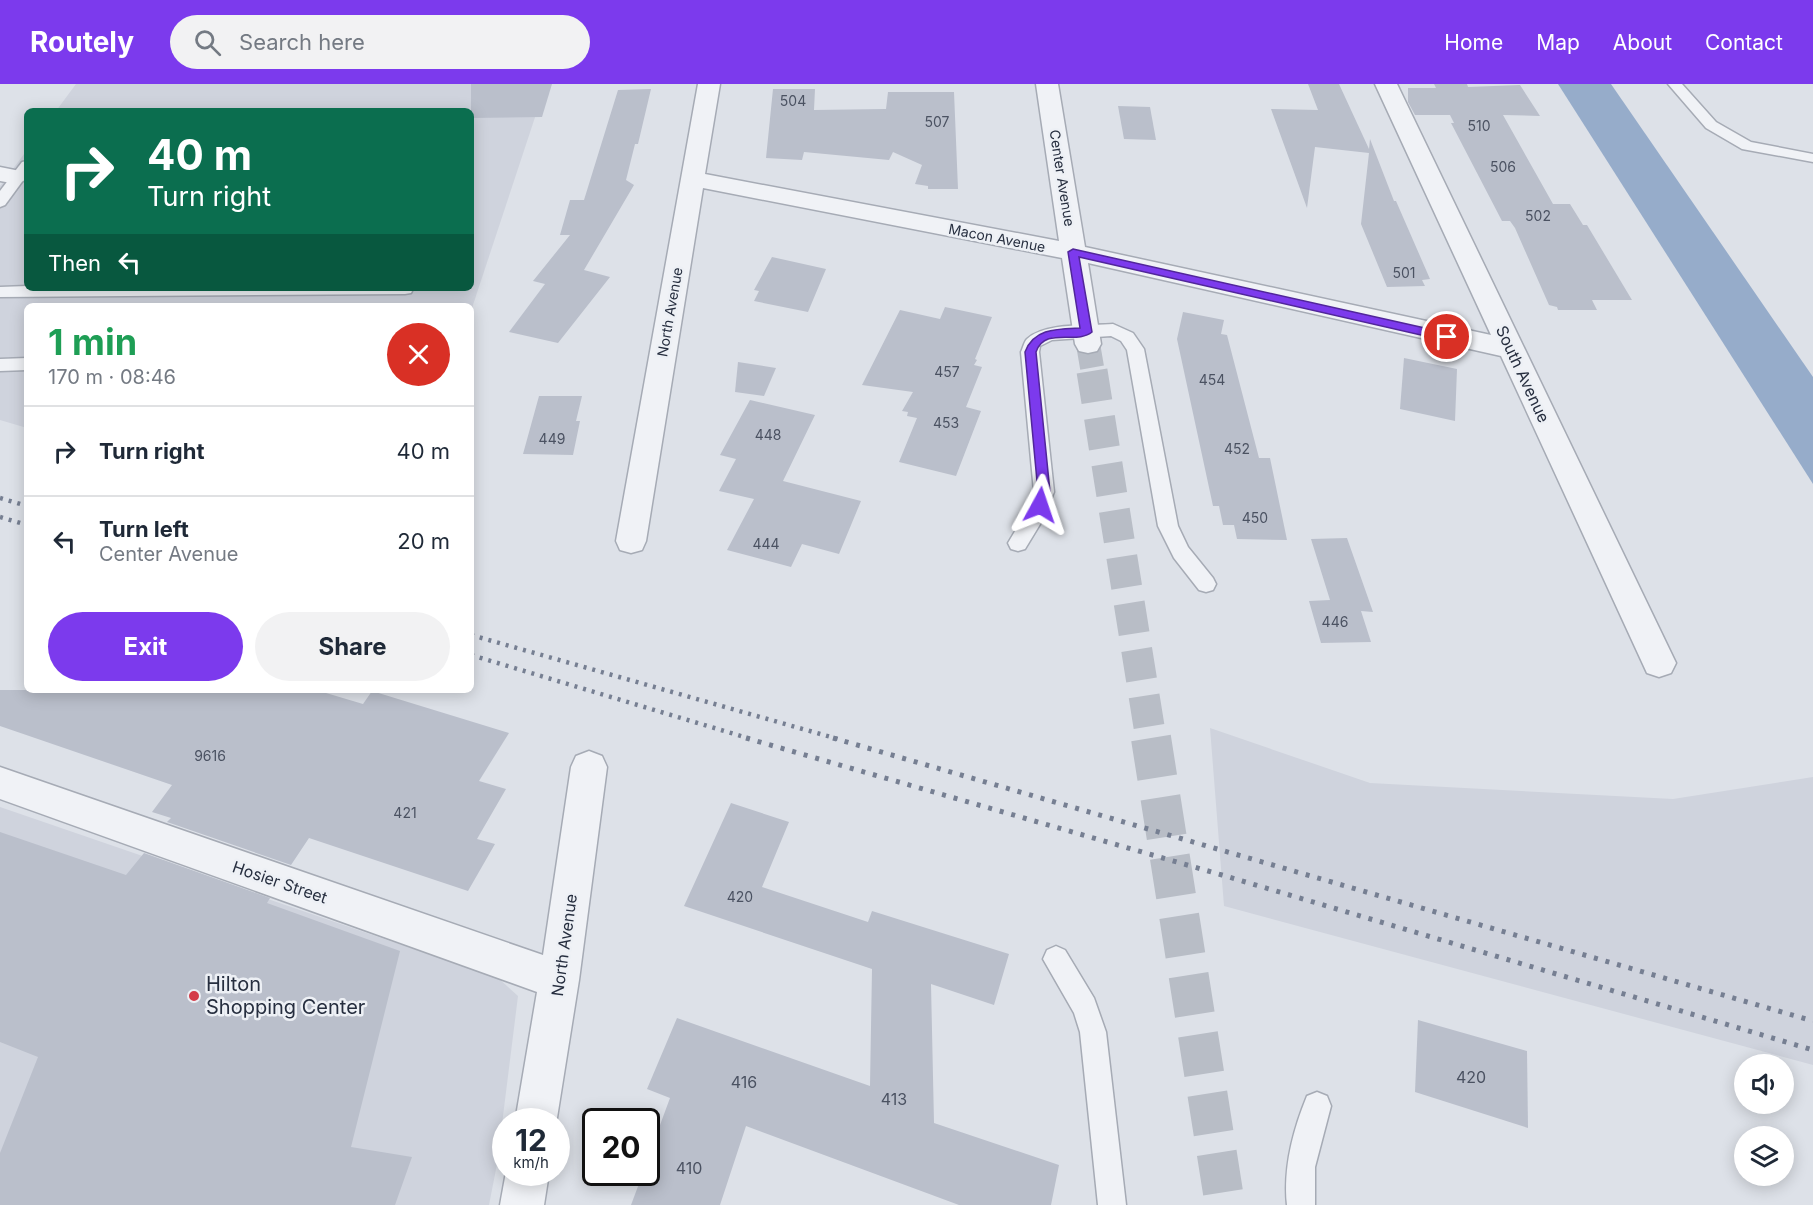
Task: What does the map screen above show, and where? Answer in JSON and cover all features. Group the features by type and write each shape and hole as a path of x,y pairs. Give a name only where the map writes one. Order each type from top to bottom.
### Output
{"street":[{"name":"North Avenue","path":"631,541 709,84"},
{"name":"Center Avenue","path":"1047,84 1087,338"},
{"name":"South Avenue","path":"1386,84 1659,663"},
{"name":"Macon Avenue","path":"693,179 1073,252 1511,349"},
{"name":"North Avenue","path":"538,1108 560,980 589,767"},
{"name":"Hosier Street","path":"0,783 560,980"},
{"path":"522,1205 525,1186"}],"lane":[{"path":"1676,84 1711,125 1747,146 1813,158"},
{"path":"0,202 16,178"},
{"path":"0,292 135,291"},
{"path":"1018,543 1032,521 1044,492 1030,352 1034,343 1049,334 1087,338 1113,330 1127,337 1135,349 1168,526 1181,552 1206,584"},
{"path":"0,365 24,364"},
{"path":"1056,958 1085,1007 1093,1032 1112,1205"},
{"path":"1301,1205 1298,1189 1303,1157 1317,1106"}],"shaded area":[{"path":"76,84 546,84 474,303 24,303 24,427 0,420 0,186 24,154 24,291 474,291 474,108 58,108"},
{"path":"1210,728 1370,783 1673,799 1813,777 1813,1065 1794,1060 1794,1054 1772,1054 1224,906"},
{"name":"Hilton Shopping Center","path":"0,807 498,978 518,996 504,1108 492,1108 493,1186 489,1205 0,1205"}],"water":[{"path":"1558,84 1611,84 1813,377 1813,484"}],"building":[{"path":"471,84 552,84 542,117 474,118 474,108 471,108"},
{"path":"1308,84 1339,84 1369,149 1370,139 1394,201 1396,201 1430,279 1422,280 1425,286 1387,287 1361,224 1369,153 1315,147 1307,208 1271,109 1318,110"},
{"path":"1434,84 1467,84 1468,87 1520,85 1540,116 1503,115 1553,204 1570,204 1583,225 1587,225 1632,300 1592,300 1597,310 1558,310 1557,307 1549,305 1515,228 1510,221 1502,221 1451,123 1454,123 1450,115 1415,115 1408,102 1408,88 1436,88"},
{"path":"651,89 638,144 635,144 626,180 634,185 584,270 610,277 558,343 509,332 545,284 533,281 570,235 560,235 570,200 584,200 618,90"},
{"path":"773,89 815,89 814,110 886,109 888,92 954,92 958,189 928,189 928,186 915,184 922,165 893,152 889,160 804,152 802,160 766,158"},
{"path":"1118,106 1150,107 1156,140 1124,139"},
{"path":"772,257 826,269 808,312 754,301 759,291 754,290"},
{"path":"945,307 992,317 975,359 977,360 974,365 982,367 966,407 981,411 956,476 899,462 917,418 907,416 908,412 902,411 913,392 862,385 900,310 940,319"},
{"path":"1183,312 1224,320 1221,334 1227,335 1259,458 1270,458 1287,540 1237,539 1234,525 1223,525 1219,506 1213,506 1177,339"},
{"path":"1404,358 1457,369 1455,421 1400,409"},
{"path":"738,362 776,368 764,396 735,392"},
{"path":"539,396 582,396 576,421 580,421 573,455 523,454"},
{"path":"750,400 815,415 783,481 861,501 839,554 802,544 791,567 727,550 754,499 719,491 736,459 720,455"},
{"path":"1347,538 1373,612 1361,611 1371,642 1321,643 1309,601 1330,600 1311,539"},
{"path":"0,690 24,690 24,693 326,693 363,704 371,693 379,693 509,733 479,781 506,789 477,839 495,844 468,891 309,838 291,865 167,822 171,818 152,812 172,785 0,726"},
{"path":"731,803 789,822 762,887 868,922 872,911 1009,954 994,1005 931,984 934,1123 1059,1165 1051,1205 959,1205 746,1126 720,1205 631,1205 638,1186 660,1186 660,1125 670,1098 647,1089 677,1018 870,1086 872,969 684,906"},
{"name":"Hilton Shopping Center","path":"0,832 126,875 144,853 270,898 267,903 400,951 351,1147 412,1157 395,1205 0,1205 0,1153 38,1057 0,1042"},
{"path":"1418,1020 1527,1051 1528,1128 1415,1092"}],"tunnel":[{"path":"1088,344 1093,373"},
{"path":"1092,371 1151,739"},
{"path":"1151,738 1225,1205"}],"railway":[{"path":"0,498 24,505"},
{"path":"0,517 24,524"},
{"path":"474,636 838,739"},
{"path":"474,656 751,739"},
{"path":"746,738 1222,875 1813,1050"},
{"path":"833,738 1813,1021"}],"place":[{"name":"Hilton Shopping Center","path":"194,996"}],"route":[{"path":"1040,505 1044,492 1030,352 1040,337 1049,334 1086,332 1073,252 1447,337"}]}
